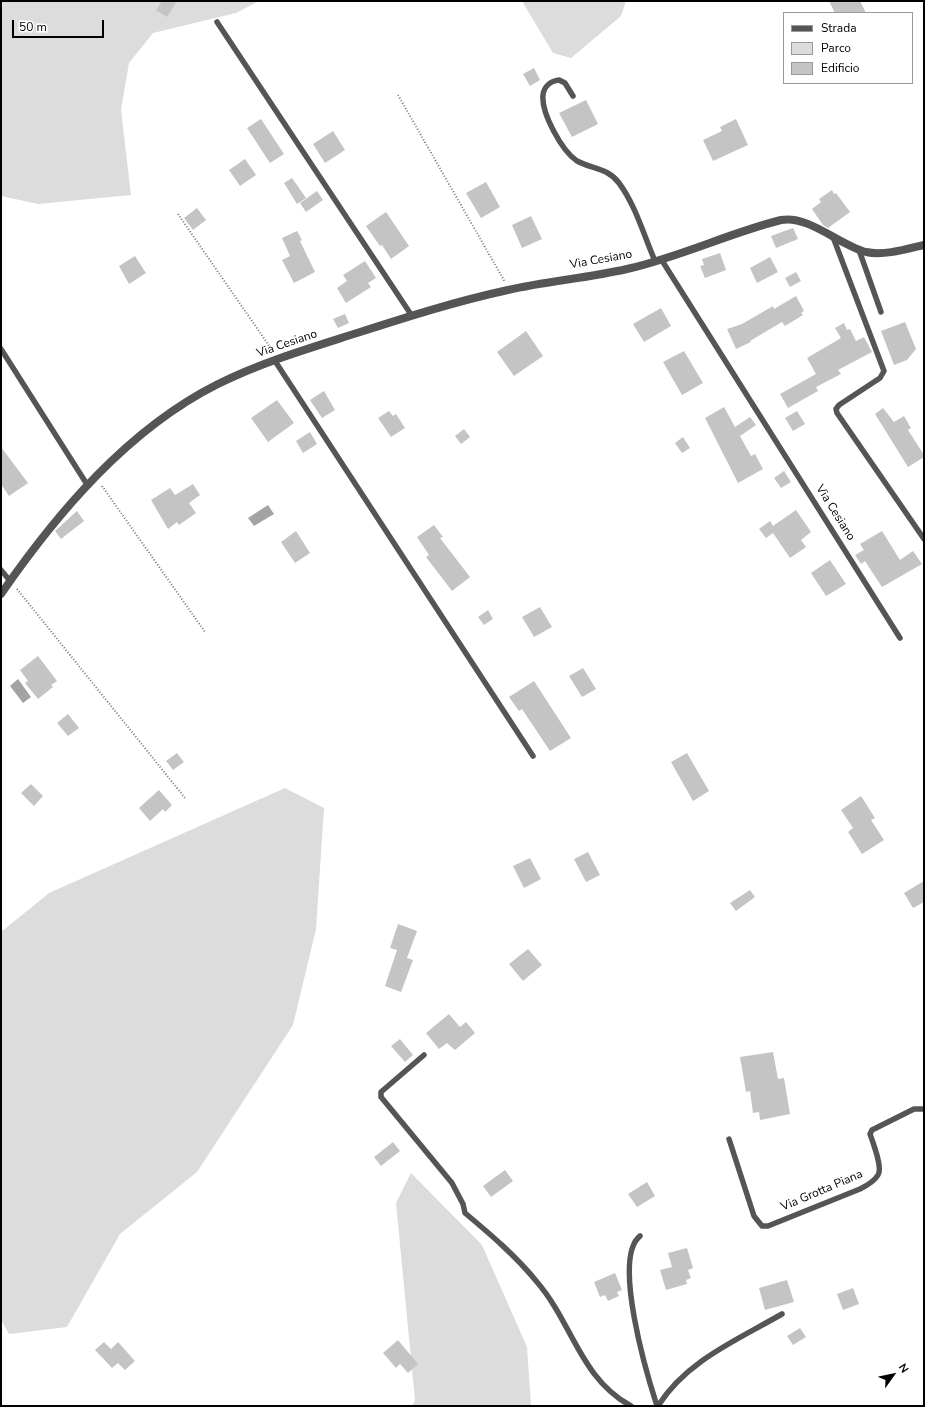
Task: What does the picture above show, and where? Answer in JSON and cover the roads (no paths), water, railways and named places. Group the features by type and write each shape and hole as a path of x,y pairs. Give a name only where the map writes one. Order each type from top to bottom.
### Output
{"street":[{"name":"Via Cesiano","path":"1,594 32,551 88,486 134,441 181,406 220,384 277,360 412,316 510,290 619,270 658,260 785,219 804,223 859,250 879,253 924,245"}],"lane":[{"path":"217,22 412,316"},
{"path":"573,96 568,86 559,80 550,83 545,88 543,98 545,110 553,129 569,154 582,163 603,169 619,183 658,260"},
{"path":"833,237 884,371 880,378 839,405 836,409 837,413 924,539"},
{"path":"859,250 880,312"},
{"name":"Via Cesiano","path":"658,260 900,638"},
{"path":"1,349 88,486"},
{"path":"277,360 533,756"},
{"path":"1,570 10,581"},
{"path":"424,1055 381,1092 380,1097 452,1183 463,1204 465,1213 492,1236 538,1282 558,1312 582,1358 597,1379 611,1393 631,1406"},
{"name":"Via Grotta Piana","path":"729,1139 754,1216 762,1226 768,1226 860,1189 872,1182 879,1174 879,1166 870,1134 872,1130 914,1109 924,1109"},
{"path":"640,1236 632,1248 629,1267 629,1284 644,1361 657,1406"},
{"path":"657,1406 670,1389 691,1368 782,1314"}]}
